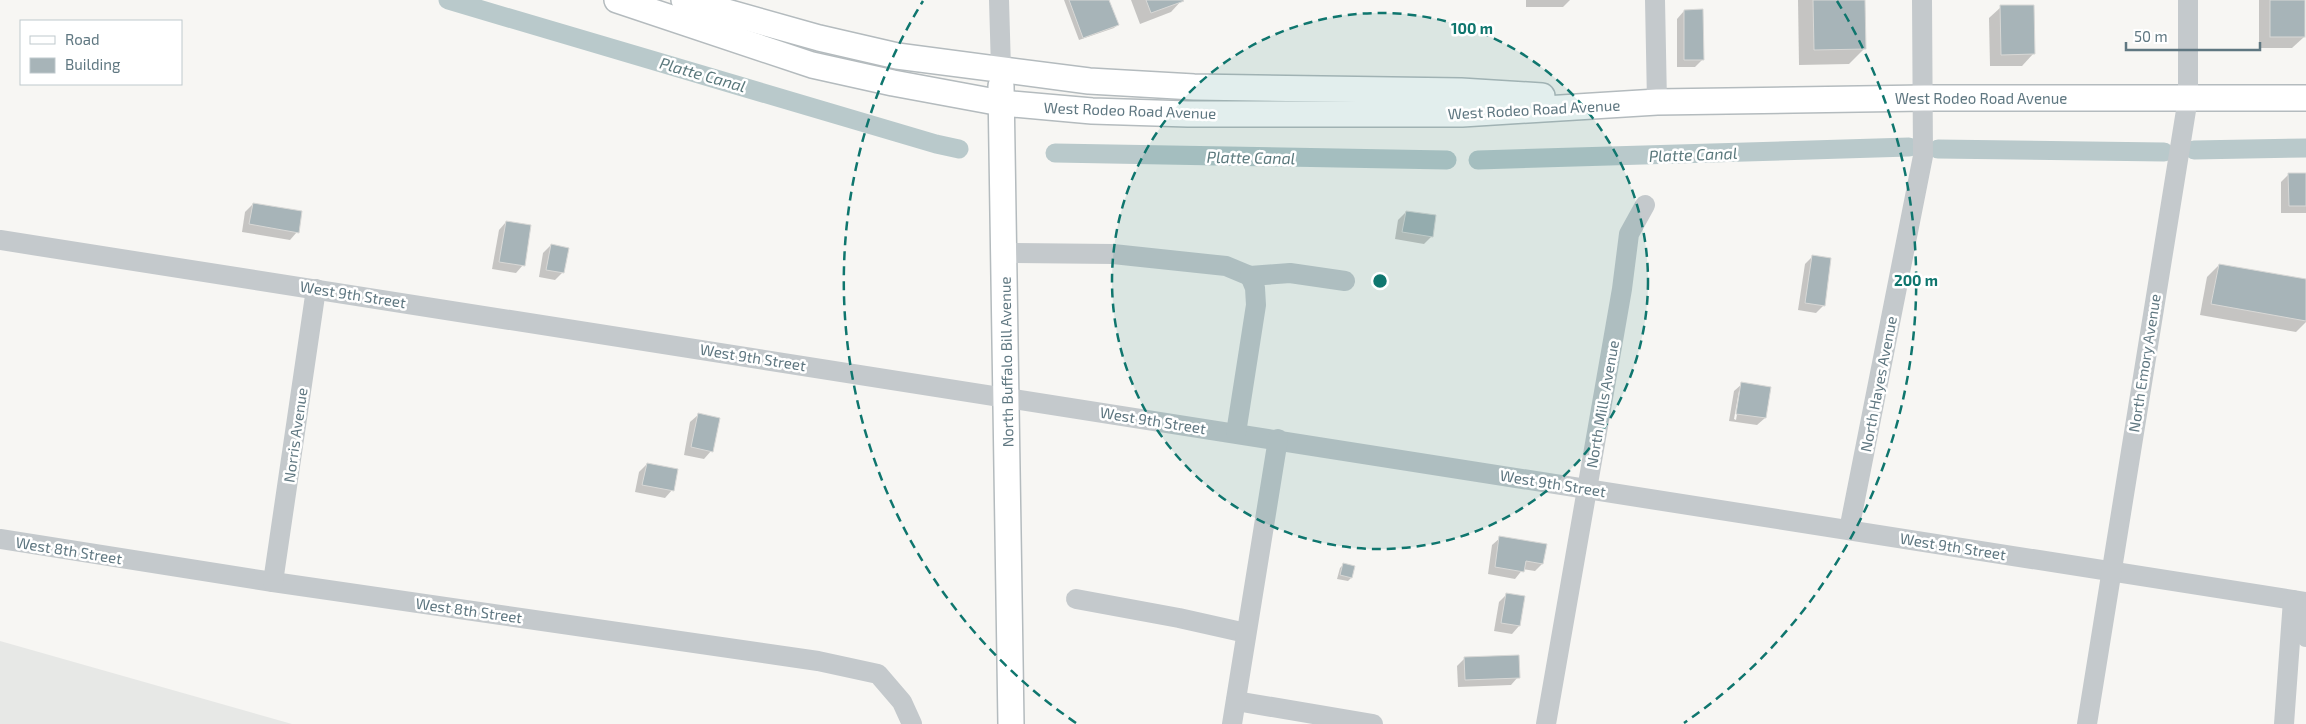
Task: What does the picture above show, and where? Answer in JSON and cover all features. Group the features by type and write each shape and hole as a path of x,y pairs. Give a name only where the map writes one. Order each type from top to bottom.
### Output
{"main road":[{"name":"West Rodeo Road Avenue","path":"617,0 812,65 893,83 1001,103 1092,111 1188,114 1462,114 1656,102 1924,98 2306,98"},
{"name":"West Rodeo Road Avenue","path":"684,0 819,38 897,56 1089,80 1194,87 1461,91 1656,102"},
{"name":"North Buffalo Bill Avenue","path":"1000,69 1005,253 1011,724"}],"street":[{"name":"North Buffalo Bill Avenue","path":"999,0 1000,69"},
{"path":"1655,0 1656,102"},
{"name":"North Hayes Avenue","path":"1849,530 1923,156 1922,0"},
{"name":"North Emory Avenue","path":"2087,724 2110,571 2188,98 2188,0"},
{"name":"North Mills Avenue","path":"1546,724 1622,289 1629,234 1645,205"},
{"name":"West 9th Street","path":"0,240 1278,439 2300,601"},
{"path":"1005,253 1113,254 1226,266 1250,276 1290,272 1345,281"},
{"path":"1236,433 1256,305 1255,288 1250,276"},
{"name":"Norris Avenue","path":"273,582 316,289"},
{"path":"1232,724 1278,439"},
{"name":"West 8th Street","path":"0,539 273,582 808,660 878,674 902,702 912,724"},
{"path":"1076,599 1179,618 1246,633"},
{"path":"2300,601 2306,637"},
{"path":"2284,724 2300,601"},
{"path":"1236,701 1373,724"}],"shaded area":[{"path":"0,641 292,724 0,724"}],"building":[{"path":"1069,0 1109,0 1119,25 1083,38"},
{"path":"1146,0 1183,0 1184,1 1151,13"},
{"path":"1813,0 1865,0 1866,49 1814,50"},
{"path":"2270,0 2305,0 2305,37 2270,37"},
{"path":"2000,5 2034,5 2035,54 2001,55"},
{"path":"1703,9 1704,60 1684,60 1684,10"},
{"path":"2288,173 2306,173 2306,206 2289,206"},
{"path":"253,203 302,211 299,233 249,224"},
{"path":"1406,211 1436,215 1433,237 1402,232"},
{"path":"506,221 531,225 525,266 499,262"},
{"path":"551,244 569,248 564,273 546,270"},
{"path":"1812,255 1831,258 1825,306 1805,303"},
{"path":"2219,264 2306,279 2306,321 2211,304"},
{"path":"1741,382 1771,387 1766,418 1736,414"},
{"path":"698,413 720,418 713,452 691,447"},
{"path":"647,463 678,469 674,491 642,485"},
{"path":"1499,536 1547,544 1543,564 1526,561 1524,572 1495,567"},
{"path":"1343,563 1355,566 1352,578 1340,575"},
{"path":"1506,593 1525,596 1520,626 1501,623"},
{"path":"1519,655 1520,678 1465,680 1464,657"}],"waterway":[{"name":"Platte Canal","path":"448,0 936,144 959,149"},
{"name":"Platte Canal","path":"1478,160 1909,147"},
{"name":"Platte Canal","path":"2194,150 2306,148"},
{"path":"1938,149 2164,152"},
{"name":"Platte Canal","path":"1055,153 1447,160"}]}
